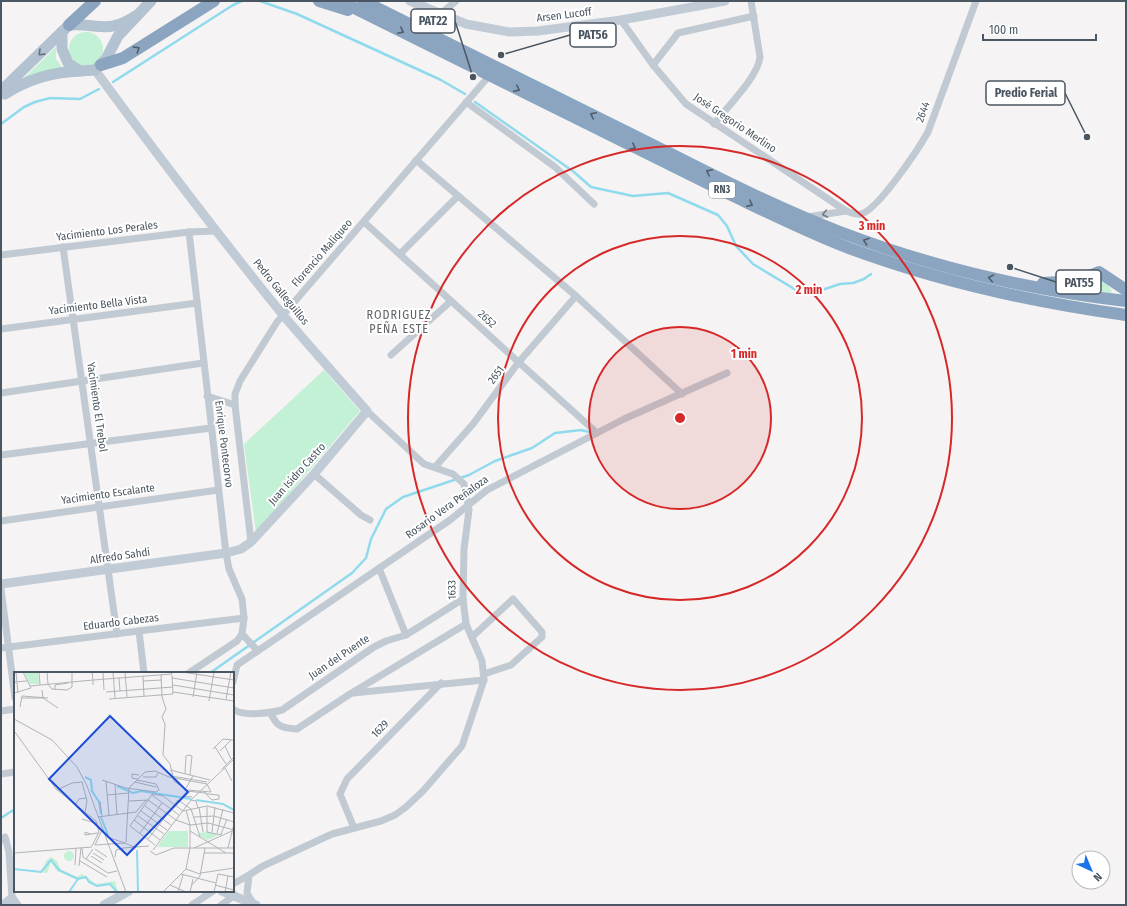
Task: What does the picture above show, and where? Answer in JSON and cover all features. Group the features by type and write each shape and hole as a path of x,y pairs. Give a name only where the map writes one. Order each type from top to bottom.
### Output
{"highway":[{"path":"66,29 95,1"},
{"path":"98,67 123,58 214,1"},
{"path":"319,1 383,22"},
{"name":"RN3","path":"340,1 489,76 774,215 846,246 913,269 986,289 1030,299 1126,315"},
{"name":"RN3","path":"367,3 714,175 805,218 839,232 921,259 1018,284 1126,301"},
{"path":"1018,284 1077,281 1099,272 1126,290"}],"main road":[{"path":"1,97 17,86 37,78 62,72 80,71 98,67 118,36 151,1"},
{"path":"1,91 66,29 114,27 137,15"},
{"path":"94,27 105,37 108,52"},
{"path":"66,29 64,57 68,63 80,71"}],"street":[{"name":"Arsen Lucoff","path":"410,1 439,15 475,27 510,32 538,31 621,20 725,1"},
{"path":"439,15 456,1"},
{"path":"714,124 754,74 760,64 751,1"},
{"name":"2644","path":"862,214 874,205 920,147 928,132 976,1"},
{"path":"653,65 678,33 754,16"},
{"name":"José Gregorio Merlino","path":"621,20 653,65 686,104 846,211 852,214 862,214"},
{"name":"Pedro Galleguillos","path":"98,67 165,165 284,315 367,411 420,460 435,468 453,474 464,484 469,504"},
{"name":"Florencio Maliqueo","path":"251,542 235,405 235,394 240,381 263,342 284,315 489,76"},
{"path":"466,102 555,167 594,204"},
{"path":"416,160 576,296 682,394"},
{"path":"400,254 458,196"},
{"path":"805,218 846,211"},
{"name":"2652","path":"364,222 596,433"},
{"name":"Yacimiento Los Perales","path":"1,254 189,232 216,231"},
{"name":"Enrique Pontecorvo","path":"189,232 226,553 229,569 242,599 244,618 242,634"},
{"name":"Yacimiento El Trebol","path":"63,247 117,634"},
{"name":"2651","path":"435,468 473,424 518,363 576,296"},
{"path":"392,355 451,301"},
{"name":"Yacimiento Bella Vista","path":"1,329 197,303"},
{"path":"1,392 203,363"},
{"name":"Rosario Vera Peñaloza","path":"234,678 237,665 450,520 493,486 596,433 727,373"},
{"path":"207,396 235,405"},
{"name":"Juan Isidro Castro","path":"241,549 251,542 314,474 367,411"},
{"path":"1,455 211,428"},
{"path":"314,474 361,515 370,520"},
{"name":"Yacimiento Escalante","path":"1,521 218,490"},
{"name":"1633","path":"469,504 464,549 463,599 466,624 482,662 484,677"},
{"name":"Alfredo Sahdi","path":"1,584 226,553 241,549"},
{"path":"379,568 406,635"},
{"path":"1,589 5,648 14,693"},
{"name":"Juan del Puente","path":"271,713 282,710 374,647 386,641 406,635 463,599"},
{"path":"350,694 484,677 511,665 542,636 542,632 513,600 472,637"},
{"name":"Eduardo Cabezas","path":"5,648 244,618"},
{"path":"234,709 244,713 271,713 274,722 279,726 297,729 350,694 466,624"},
{"path":"139,631 144,672"},
{"path":"190,672 237,641 242,634 258,651"},
{"path":"234,883 263,866 332,834 395,815 423,791 462,746 484,677"},
{"name":"1629","path":"354,828 340,794 347,779 441,683"},
{"path":"1,711 14,709"},
{"path":"1,774 14,772"},
{"path":"3,838 10,852 15,902 3,905"},
{"path":"249,875 247,893 255,904"},
{"path":"104,905 127,892"},
{"path":"192,905 212,892"},
{"path":"225,892 255,904"},
{"path":"221,905 235,895"}],"green space":[{"path":"86,32 92,33 98,37 102,43 102,55 98,61 92,65 86,66 80,65 74,61 70,55 69,49 70,43 74,37 80,33"},
{"path":"56,47 56,59 62,67 24,78"},
{"path":"1102,277 1112,291 1111,293 1075,288"},
{"path":"324,370 360,411 256,533 244,444"}],"waterway":[{"path":"113,82 233,5 242,1"},
{"path":"260,1 297,14 441,80 465,94"},
{"path":"1,124 24,107 35,102 50,98 80,99 99,89"},
{"path":"475,102 574,172 591,187 633,196 668,193 718,215 727,226 736,246 753,264 801,293 813,293 840,284 853,283 864,279 871,274"},
{"path":"211,672 352,573 366,558 371,539 386,509 403,497 469,475 495,461 532,448 555,433 581,430 593,433"},
{"path":"1,818 14,810"}],"place":[{"name":"PAT56","path":"501,55"},
{"name":"PAT22","path":"473,77"},
{"name":"Predio Ferial","path":"1087,137"},
{"name":"PAT55","path":"1010,267"}],"district":[{"name":"RODRIGUEZ PEÑA ESTE","path":"399,322"}]}
